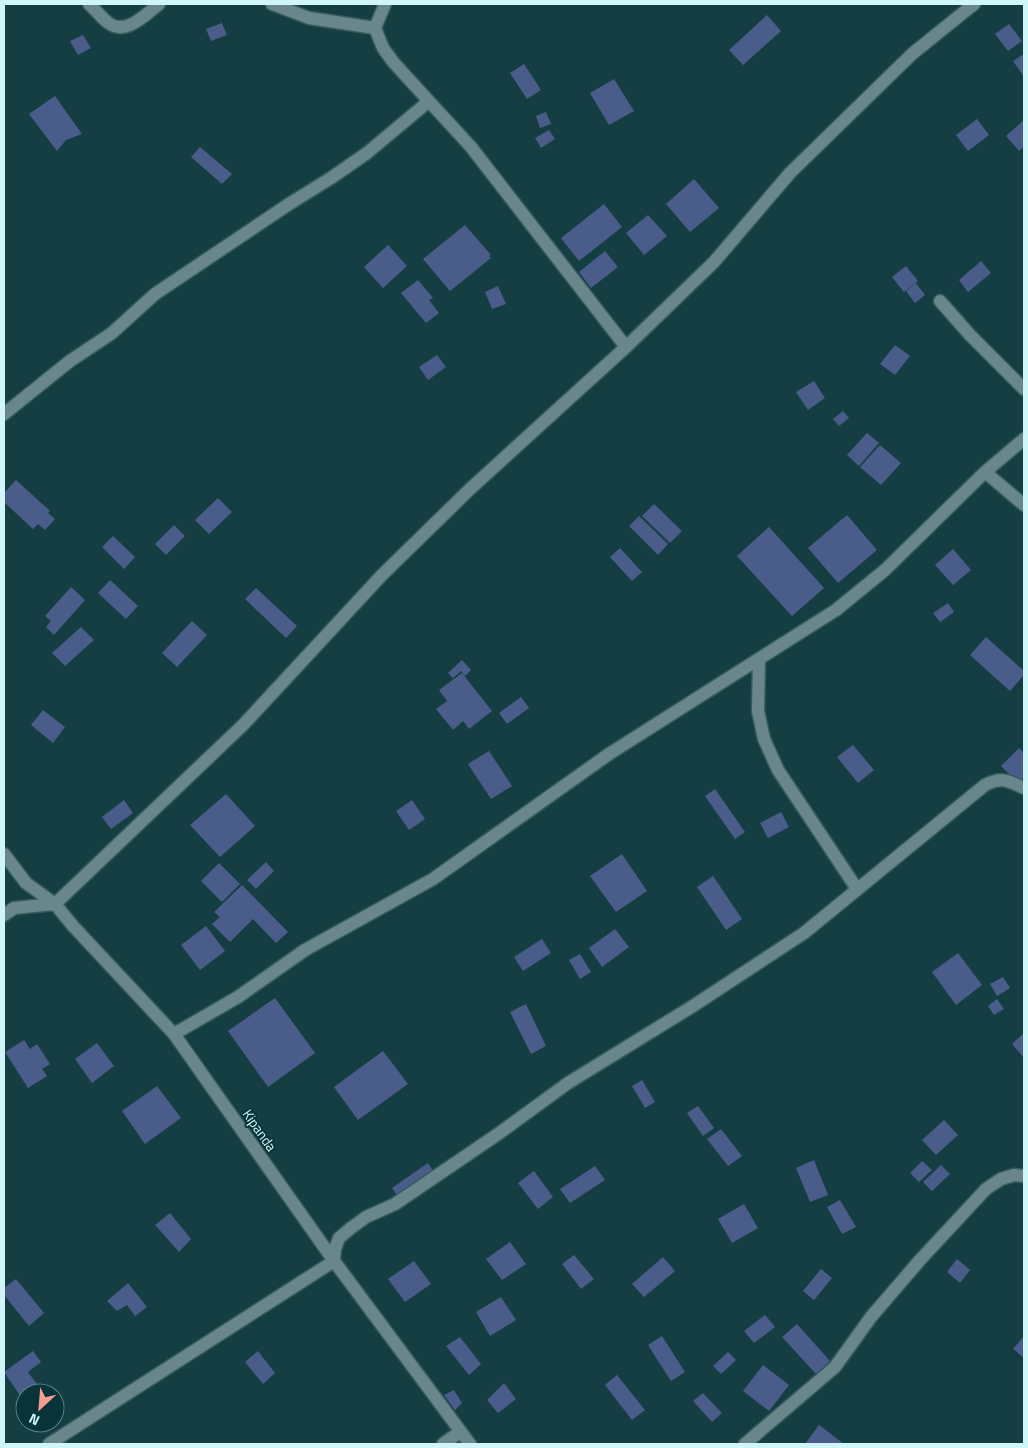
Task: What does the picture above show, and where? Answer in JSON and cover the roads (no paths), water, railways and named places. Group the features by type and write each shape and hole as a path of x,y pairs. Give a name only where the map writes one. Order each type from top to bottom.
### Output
{"street":[{"path":"90,4 109,24 119,28 134,23 159,4"},
{"path":"272,4 309,18 375,28"},
{"path":"385,4 375,28 384,48 394,63 471,147 626,346"},
{"path":"4,915 14,908 55,904 243,725 382,575 470,489 626,346 714,262 790,173 912,54 974,4"},
{"path":"4,414 70,361 112,333 155,294 360,158 428,102"},
{"path":"940,301 970,335 1024,389"},
{"path":"174,1034 238,996 305,950 433,879 609,754 836,610 885,570 985,472 1024,439"},
{"path":"985,472 1024,505"},
{"path":"759,659 758,711 764,739 778,770 857,889"},
{"path":"49,1444 334,1262 335,1249 339,1238 366,1217 395,1204 498,1134 568,1083 693,1006 804,933 985,785 996,779 1006,780 1024,788"},
{"name":"Kipanda","path":"4,854 26,883 55,904 73,926 174,1034 334,1262 470,1444"},
{"path":"745,1444 835,1367 872,1317 920,1260 986,1189 1001,1179 1014,1175 1024,1176"},
{"path":"443,1444 460,1432"}]}
